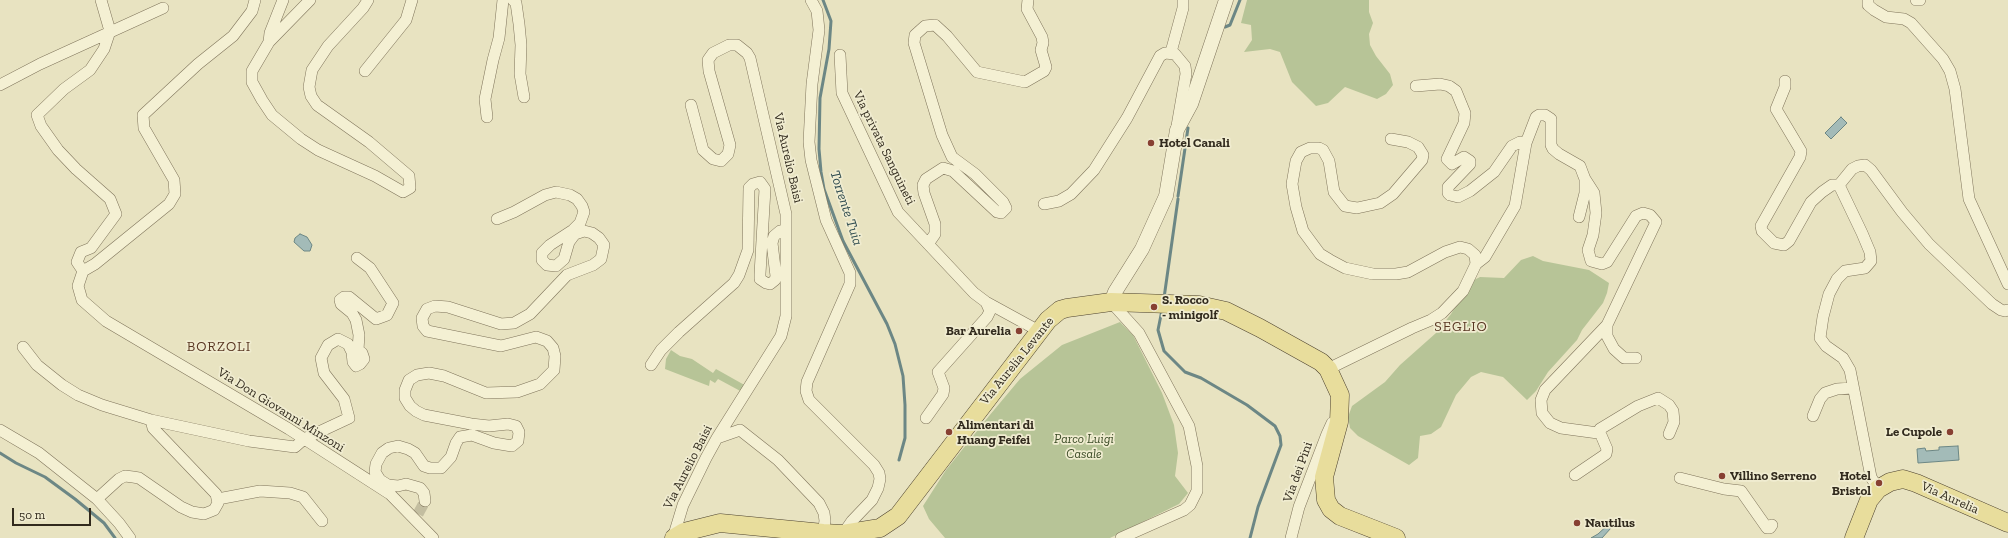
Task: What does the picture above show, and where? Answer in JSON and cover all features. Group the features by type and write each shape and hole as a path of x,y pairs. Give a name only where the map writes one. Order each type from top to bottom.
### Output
{"main road":[{"name":"Via Aurelia Levante","path":"674,538 684,532 720,523 843,534 880,528 898,516 1039,331 1060,310 1077,305 1111,302 1199,305 1226,311 1320,362 1328,369 1340,395 1339,422 1324,477 1326,500 1332,509 1340,516 1396,538"},
{"name":"Via Aurelia","path":"1884,486 1903,479 1916,483 2008,523"},
{"path":"1854,538 1869,500 1884,486"}],"street":[{"path":"100,0 110,31"},
{"path":"83,271 96,264 169,204 175,194 174,180 144,128 143,115 198,64 233,36 252,11 256,0"},
{"path":"270,42 270,33 283,0"},
{"path":"310,0 270,42 252,71 252,82 272,115 301,139 318,150 375,176 403,192 410,188 409,176 369,142 317,105 311,96 309,87 312,70 328,46 363,8 368,0"},
{"path":"364,72 406,20 412,0"},
{"path":"487,117 485,100 499,38 503,0"},
{"path":"513,0 516,3 519,24 521,45 520,74 524,97"},
{"path":"811,0 817,11 819,30 812,84 809,142 811,160 826,220 850,273 850,284 807,382 806,391 809,400 874,465 879,473 880,479 878,488 872,500 852,521 843,534"},
{"path":"928,244 935,234 935,224 924,193 923,185 926,179 943,168 953,172 997,212 1001,213 1006,208 1003,202 975,174 952,157 942,136 918,57 914,43 915,35 925,26 935,25 947,36 977,72 1025,82 1044,71 1046,67 1041,50 1042,37 1027,9 1028,0"},
{"path":"1171,52 1183,8 1183,0"},
{"path":"1177,130 1191,104 1226,0"},
{"path":"1868,0 1868,5 1886,17 1904,19 1911,23 1943,59 1950,71 1955,90 1969,199 2008,284"},
{"path":"0,85 110,31 164,8"},
{"name":"Via Don Giovanni Minzoni","path":"110,31 104,49 90,70 64,89 37,115 41,126 58,150 76,169 110,199 116,214 90,248 81,252 77,262 83,271 78,286 82,300 106,320 304,439 390,494 417,517 433,538"},
{"name":"Via Aurelio Baisi","path":"674,538 676,522 683,505 717,438 781,336 786,316 786,214 783,193 750,58 747,53 737,45 729,45 713,52 708,60 709,71 730,145 728,154 721,161 713,159 703,150 691,105"},
{"path":"1044,204 1059,201 1071,194 1082,183 1111,146 1147,83 1160,56 1171,52 1182,60 1185,66 1186,74 1166,196 1142,249 1115,292 1111,302 1139,333 1189,426 1197,466 1197,491 1190,505 1184,510 1121,538"},
{"name":"Via privata Sanguineti","path":"840,54 842,93 882,182 898,212 974,293 986,302 1039,331"},
{"path":"1785,81 1785,87 1776,109 1801,151 1800,157 1761,226 1762,231 1774,243 1784,245 1792,236 1811,202 1822,192 1832,186 1839,185 1852,169 1858,166 1865,166 1871,170 1902,212 1929,244 1992,304 2005,312 2008,310"},
{"path":"1416,86 1440,84 1449,86 1456,91 1465,113 1464,123 1447,159 1452,164 1464,157 1470,161 1470,164 1448,188 1448,193 1450,195 1458,197 1470,191 1494,172 1512,146 1520,142 1526,143"},
{"path":"1328,369 1431,320 1442,312 1463,291 1476,264 1485,257 1515,206 1526,143 1536,117 1541,115 1549,116 1552,124 1551,145 1559,154 1580,166 1585,179 1594,193 1596,213 1593,234 1588,250 1591,261 1602,264 1607,262 1636,216 1643,213 1650,215 1656,222 1607,325 1545,390 1541,400 1542,413 1550,423 1561,428 1598,433 1601,435 1607,449 1606,454 1575,475"},
{"path":"1391,140 1408,142 1418,147 1423,155 1422,160 1393,194 1380,203 1357,208 1345,206 1334,192 1329,161 1323,150 1319,148 1310,148 1301,152 1296,161 1292,184 1303,231 1320,254 1345,268 1373,274 1396,274 1408,272 1445,252 1460,247 1468,249 1475,255 1476,264"},
{"path":"1579,217 1585,193 1585,179"},
{"path":"651,365 661,350 734,283 739,275 748,250 749,188 753,184 760,182 765,190 760,279 766,283 770,284 775,280 776,276 772,244 774,236 780,231 786,234"},
{"path":"1839,185 1862,233 1870,252 1871,261 1865,268 1845,271 1837,279 1829,294 1823,316 1820,338 1826,346 1843,358 1850,370 1852,388 1871,477 1884,486"},
{"path":"425,501 424,492 420,488 406,484 398,486 388,485 380,480 375,472 376,464 382,453 394,447 408,449 415,453 424,466 430,468 441,468 451,457 460,436 472,435 494,443 512,446 518,441 519,432 516,426 508,424 489,426 424,415 410,406 405,398 405,390 409,380 417,374 429,373 444,376 486,393 507,394 540,384 554,370 555,356 553,348 547,341 536,337 501,346 428,331 423,326 422,318 427,309 435,306 448,307 501,324 514,323 530,314 567,275 593,265 600,259 604,245 599,238 592,233 584,231 575,234 570,242 564,259 556,266 547,265 542,260 542,253 550,245 573,230 580,222 584,212 582,206 577,199 570,195 556,192 545,195 514,212 497,219"},
{"path":"23,347 37,364 62,385 78,395 102,406 151,420 218,435 295,447 304,439 349,418 344,399 324,373 321,358 328,345 338,339 348,344 352,352 352,362 356,366 364,359 362,353 358,350 359,336 356,320 352,313 341,304 340,300 344,297 349,297 376,318 387,315 393,303 370,268 357,258"},
{"path":"926,418 943,394 944,388 938,372 987,317 990,311 986,302"},
{"path":"1607,325 1607,336 1614,348 1624,358 1636,358"},
{"path":"1813,416 1820,399 1825,393 1837,389 1852,388"},
{"path":"1598,433 1600,429 1638,406 1658,398 1669,405 1673,412 1674,422 1669,434"},
{"path":"98,499 119,479 125,476 138,478 181,507 192,512 204,514 214,510 218,503 216,494 153,428 151,420"},
{"name":"Via dei Pini","path":"1291,538 1299,507 1331,424 1339,422"},
{"path":"0,430 39,453 98,499 120,523 130,538"},
{"path":"717,438 740,430 778,460 819,503 824,513 825,521 822,533"},
{"path":"1680,478 1724,489 1741,491 1767,528 1770,528 1772,525"},
{"path":"218,500 260,491 290,493 303,497 322,521"}],"green space":[{"path":"1247,0 1369,0 1369,12 1373,23 1369,34 1370,45 1376,56 1390,74 1393,85 1386,94 1377,99 1345,87 1328,103 1316,106 1292,82 1280,52 1270,49 1244,52 1252,40 1251,25 1241,23"},
{"path":"1533,256 1543,261 1589,270 1609,283 1603,303 1582,330 1577,340 1548,372 1536,391 1527,400 1503,377 1481,372 1471,377 1456,395 1441,427 1431,434 1420,436 1418,458 1409,465 1358,436 1350,428 1348,417 1352,406 1385,382 1400,365 1436,333 1451,314 1470,282 1480,277 1504,278 1521,260"},
{"name":"Parco Luigi Casale","path":"1120,322 1133,335 1162,393 1174,425 1178,453 1175,476 1188,493 1179,504 1110,538 945,538 929,519 923,506 946,470 989,416 1020,379 1062,345"},
{"path":"671,350 680,356 692,359 713,373 716,369 748,387 744,393 718,379 715,383 710,380 709,386 665,369 666,359"}],"water":[{"path":"1841,117 1847,123 1831,139 1825,133"},
{"path":"300,234 307,237 312,245 310,251 304,251 294,242 295,238"},
{"path":"1958,446 1959,460 1918,463 1917,449 1925,448 1926,451 1939,450 1939,447"},
{"path":"1610,523 1612,525 1611,528 1602,538 1591,538 1598,534"}],"waterway":[{"name":"Torrente Tuia","path":"823,0 831,21 829,49 820,98 819,149 821,172 824,189 843,241 887,324 895,344 903,376 905,405 905,438 899,460"},
{"path":"1225,27 1230,25 1240,0"},
{"path":"1178,196 1188,128"},
{"path":"1164,298 1178,199"},
{"path":"1162,310 1158,330 1164,351 1185,372 1201,378 1247,405 1275,426 1280,436 1281,445 1258,507 1250,538"},
{"path":"0,453 16,463 45,477 75,499 104,523 115,538"}],"tunnel":[{"path":"418,514 425,501"}],"place":[{"name":"Hotel Canali","path":"1151,143"},
{"name":"S. Rocco - minigolf","path":"1154,307"},
{"name":"Bar Aurelia","path":"1019,331"},
{"name":"Alimentari di Huang Feifei","path":"949,432"},
{"name":"Le Cupole","path":"1950,432"},
{"name":"Villino Serreno","path":"1722,476"},
{"name":"Hotel Bristol","path":"1879,483"},
{"name":"Nautilus","path":"1577,523"}],"district":[{"name":"SEGLIO","path":"1461,327"},
{"name":"BORZOLI","path":"219,347"}]}
